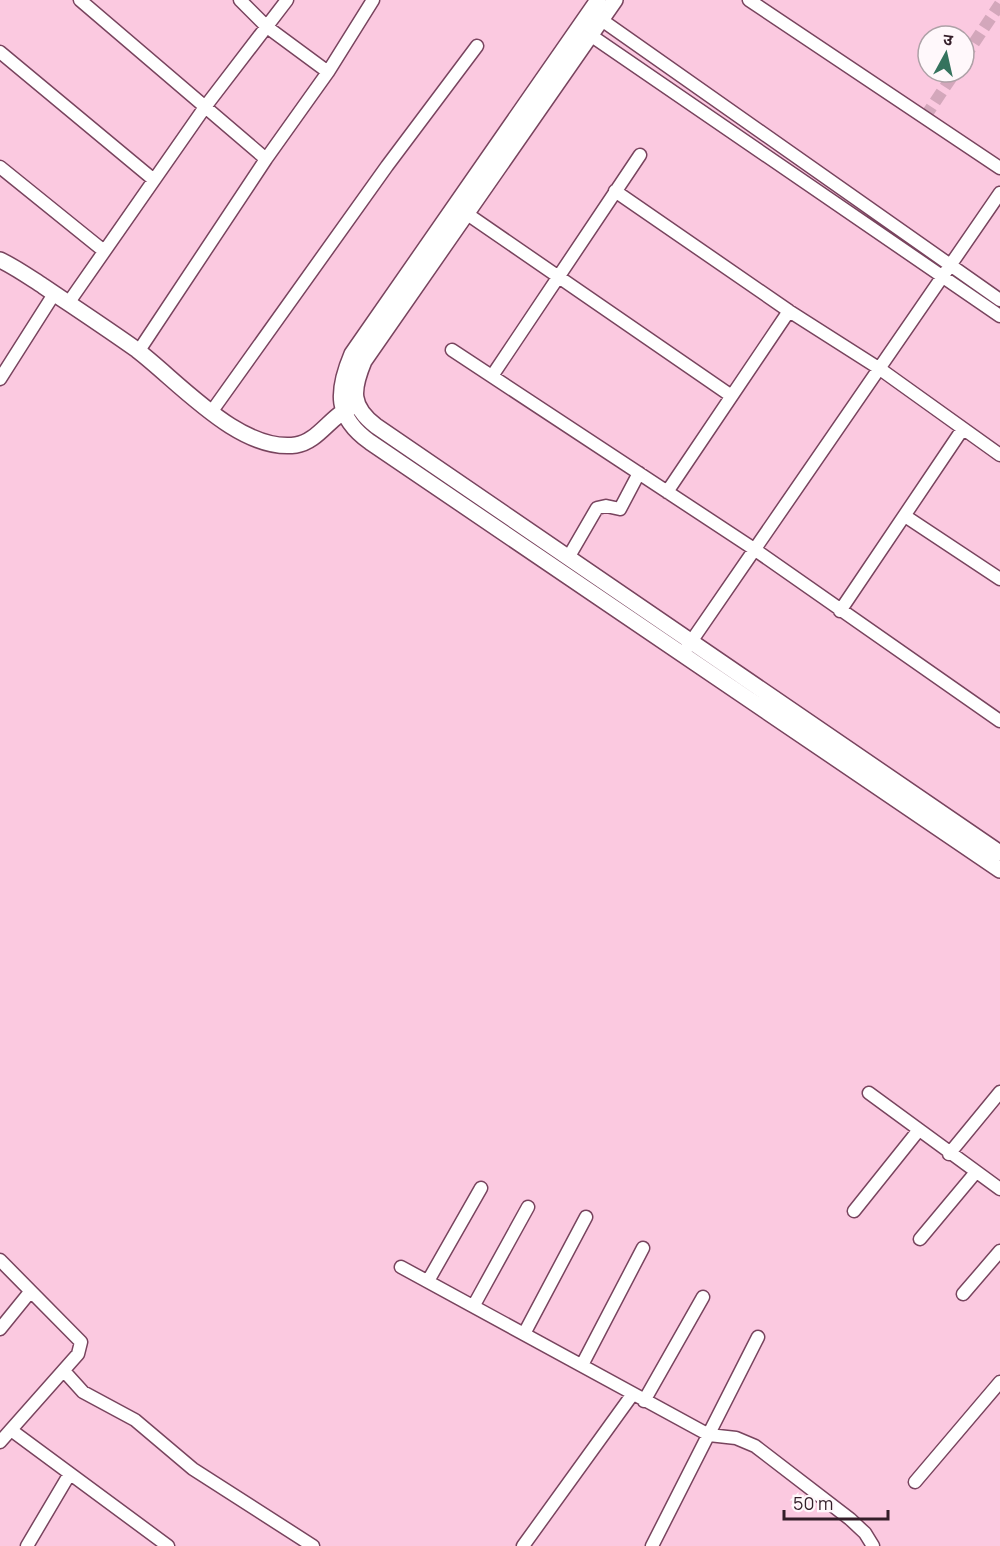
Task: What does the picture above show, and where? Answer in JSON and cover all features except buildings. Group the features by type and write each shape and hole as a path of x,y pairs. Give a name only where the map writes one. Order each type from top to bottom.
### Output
{"street":[{"path":"80,0 266,159"},
{"path":"240,0 267,27 328,72"},
{"path":"69,302 205,107 287,0"},
{"path":"138,352 266,159 328,72 373,0"},
{"path":"615,0 596,10 585,31 462,210 364,361 350,408 349,424 358,434 1000,853"},
{"path":"749,0 1000,168"},
{"path":"596,10 1000,300"},
{"path":"585,31 1000,316"},
{"path":"212,411 387,166 477,46"},
{"path":"0,52 154,180"},
{"path":"492,376 640,155"},
{"path":"0,167 104,251"},
{"path":"615,191 789,311 880,369 962,430 1000,455"},
{"path":"686,648 1000,193"},
{"path":"462,210 730,395"},
{"path":"0,260 69,302 138,352 212,411 250,437 282,447 300,445 350,408"},
{"path":"0,379 54,294"},
{"path":"667,492 730,395 789,311"},
{"path":"452,350 754,549 1000,721"},
{"path":"350,408 568,558 686,648 1000,870"},
{"path":"840,610 962,430"},
{"path":"568,558 597,508 606,506 620,509 639,473"},
{"path":"905,516 1000,579"},
{"path":"949,1154 1000,1092"},
{"path":"869,1094 1000,1189"},
{"path":"854,1211 918,1131"},
{"path":"920,1239 976,1172"},
{"path":"428,1281 481,1188"},
{"path":"474,1305 528,1207"},
{"path":"525,1332 586,1217"},
{"path":"582,1365 643,1248"},
{"path":"963,1294 1000,1251"},
{"path":"0,1260 15,1272 30,1292 81,1342 78,1354 0,1442"},
{"path":"401,1266 709,1435 736,1438 754,1446 850,1519 865,1533 873,1546"},
{"path":"0,1329 30,1292"},
{"path":"524,1546 638,1398 702,1297"},
{"path":"652,1546 758,1337"},
{"path":"64,1371 83,1392 135,1420 193,1469 313,1546"},
{"path":"915,1482 1000,1382"},
{"path":"11,1430 168,1546"},
{"path":"27,1546 69,1475"}],"tunnel":[{"path":"976,40 1000,4"},
{"path":"925,117 947,84"}]}
